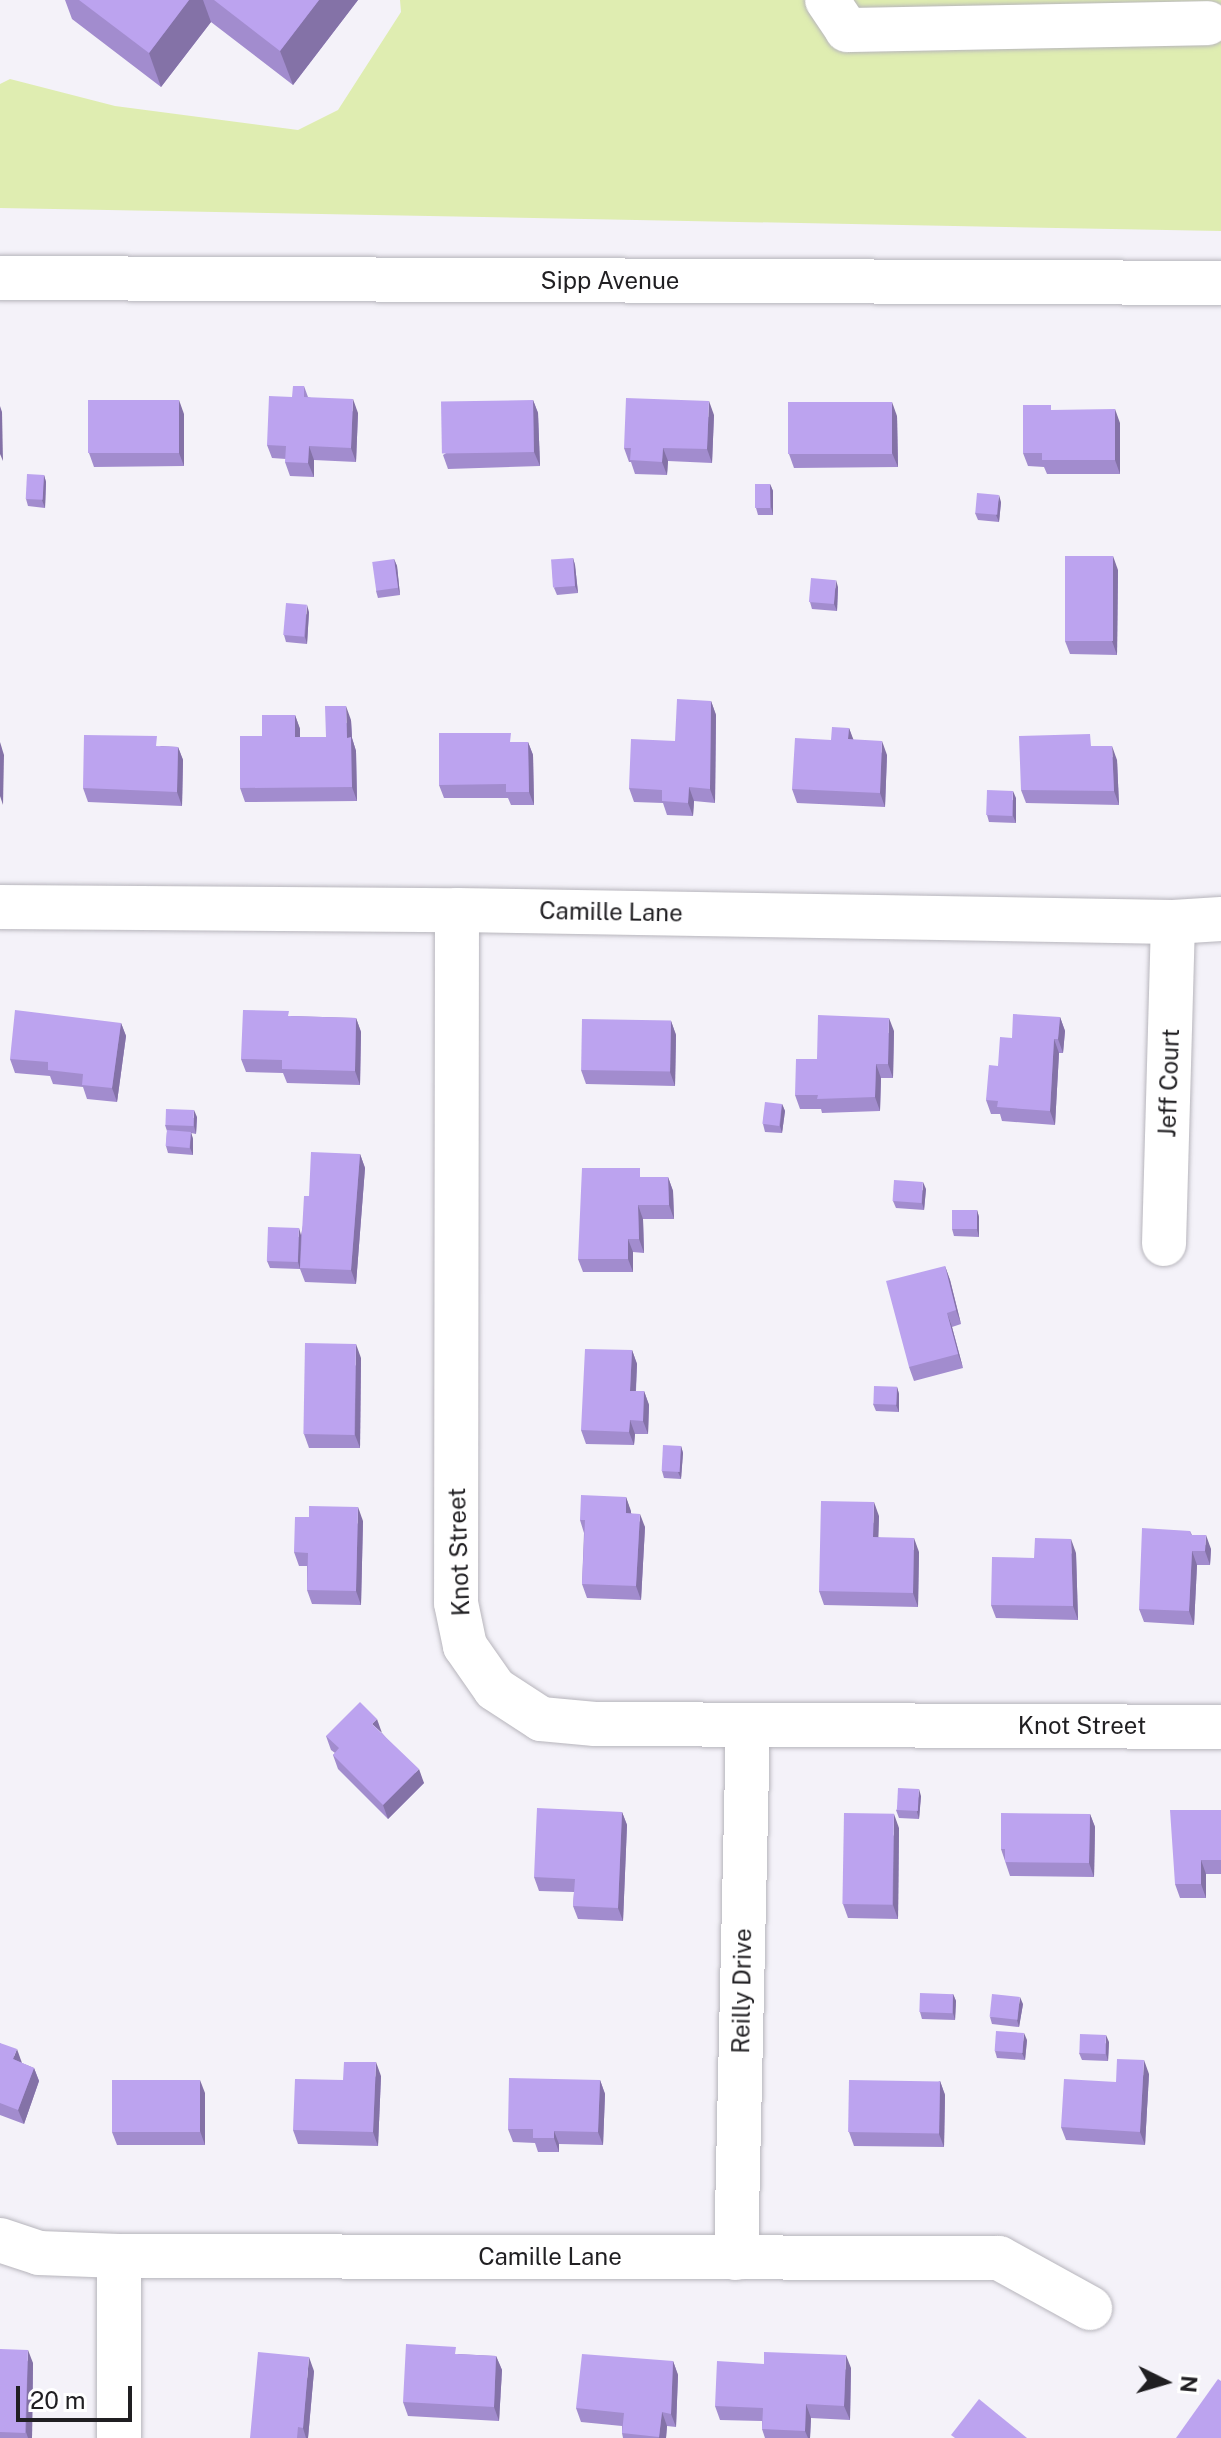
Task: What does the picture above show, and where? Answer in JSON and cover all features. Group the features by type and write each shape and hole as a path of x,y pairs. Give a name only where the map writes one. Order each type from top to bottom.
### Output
{"street":[{"path":"827,0 847,30 1063,14 1208,19"},
{"name":"Sipp Avenue","path":"0,278 1221,283"},
{"name":"Camille Lane","path":"0,907 457,910 1173,922 1221,919"},
{"name":"Knot Street","path":"457,910 456,1603 465,1646 495,1689 541,1719 595,1724 1221,1727"},
{"name":"Jeff Court","path":"1164,1244 1173,922"},
{"name":"Reilly Drive","path":"736,2258 748,1725"},
{"name":"Camille Lane","path":"0,2240 39,2253 119,2256 999,2258 1090,2308"},
{"path":"119,2256 119,2438"}],"green space":[{"path":"400,0 1221,0 1221,231 0,208 0,84 10,79 115,106 298,130 338,110 401,12"}],"building":[{"path":"79,0 189,0 149,53"},
{"path":"214,0 319,0 280,51"},
{"path":"293,386 304,386 304,397 353,399 351,448 309,446 308,463 285,462 286,446 267,445 269,396 292,397"},
{"path":"626,398 709,401 707,449 663,448 662,462 630,460 631,448 624,448"},
{"path":"88,400 179,400 179,453 88,453"},
{"path":"533,400 534,452 442,454 441,402"},
{"path":"788,402 892,402 892,454 788,454"},
{"path":"1023,405 1051,405 1051,410 1115,409 1115,460 1042,460 1042,453 1023,453"},
{"path":"27,474 44,475 43,500 26,499"},
{"path":"755,484 770,484 770,508 755,508"},
{"path":"977,493 999,495 997,515 975,513"},
{"path":"1065,556 1113,556 1113,641 1065,641"},
{"path":"573,558 575,586 553,587 551,560"},
{"path":"394,559 398,588 376,591 372,562"},
{"path":"811,578 836,580 834,604 809,602"},
{"path":"286,603 307,605 304,637 283,635"},
{"path":"677,699 711,701 710,789 689,787 688,803 662,801 662,790 629,788 631,739 675,741"},
{"path":"325,706 346,706 347,738 351,737 352,787 240,788 240,736 262,736 262,715 295,715 295,737 326,737"},
{"path":"832,727 849,728 848,739 882,741 880,793 792,789 795,738 831,740"},
{"path":"439,733 511,733 510,742 528,742 529,792 506,792 506,784 439,785"},
{"path":"1090,734 1091,746 1112,746 1114,791 1021,790 1019,736"},
{"path":"84,735 157,736 156,746 178,747 177,792 83,788"},
{"path":"987,790 1013,791 1012,816 986,815"},
{"path":"15,1010 121,1023 112,1088 82,1085 83,1074 48,1070 48,1062 10,1059"},
{"path":"243,1010 289,1011 288,1016 356,1018 355,1071 282,1069 282,1060 241,1059"},
{"path":"1013,1014 1060,1017 1058,1039 1054,1039 1050,1111 997,1107 998,1101 986,1100 989,1065 998,1066 1000,1037 1012,1038"},
{"path":"818,1015 889,1018 888,1064 876,1064 875,1097 817,1099 818,1095 795,1095 796,1059 817,1059"},
{"path":"582,1019 671,1021 670,1072 581,1070"},
{"path":"765,1102 782,1104 779,1126 762,1124"},
{"path":"166,1109 194,1110 193,1126 165,1125"},
{"path":"167,1130 191,1132 190,1148 166,1146"},
{"path":"311,1152 360,1154 351,1270 300,1268 304,1196 309,1196"},
{"path":"582,1168 640,1168 640,1177 668,1177 669,1205 638,1205 639,1239 628,1239 628,1259 578,1259"},
{"path":"894,1180 923,1182 921,1203 893,1201"},
{"path":"952,1210 977,1210 977,1229 952,1229"},
{"path":"268,1227 299,1228 298,1262 267,1261"},
{"path":"945,1266 956,1310 947,1313 958,1354 909,1367 886,1281"},
{"path":"305,1343 356,1344 354,1435 303,1434"},
{"path":"585,1349 632,1350 630,1391 644,1391 643,1421 630,1420 629,1432 581,1430"},
{"path":"874,1386 897,1387 896,1405 873,1404"},
{"path":"663,1445 681,1446 680,1472 662,1471"},
{"path":"581,1495 626,1497 626,1513 640,1514 636,1586 582,1584 585,1520 580,1520"},
{"path":"821,1501 874,1502 873,1537 914,1538 913,1593 819,1591"},
{"path":"309,1506 358,1507 356,1591 307,1590 308,1553 294,1552 295,1517 309,1517"},
{"path":"1142,1528 1206,1535 1205,1551 1192,1551 1189,1611 1139,1609"},
{"path":"1035,1538 1071,1539 1073,1606 991,1605 992,1557 1034,1558"},
{"path":"360,1702 377,1719 372,1724 419,1769 383,1805 333,1755 339,1748 326,1736"},
{"path":"898,1788 919,1789 918,1811 897,1810"},
{"path":"537,1808 622,1812 618,1908 573,1906 575,1879 534,1877"},
{"path":"1170,1810 1221,1810 1221,1860 1201,1860 1201,1884 1175,1884"},
{"path":"844,1813 894,1814 892,1905 842,1904"},
{"path":"1001,1813 1090,1814 1089,1863 1005,1862 1005,1849 1001,1849"},
{"path":"920,1993 953,1994 952,2013 919,2012"},
{"path":"992,1994 1020,1997 1017,2020 990,2017"},
{"path":"996,2031 1024,2033 1023,2053 995,2051"},
{"path":"1080,2034 1106,2035 1105,2054 1079,2053"},
{"path":"0,2043 17,2049 13,2059 34,2068 18,2110 0,2103"},
{"path":"1117,2059 1144,2060 1140,2132 1061,2127 1064,2079 1116,2082"},
{"path":"344,2062 376,2062 373,2132 293,2130 295,2079 343,2080"},
{"path":"509,2078 600,2080 598,2132 554,2131 554,2138 533,2138 533,2129 508,2129"},
{"path":"112,2080 200,2080 200,2132 112,2132"},
{"path":"849,2080 940,2082 939,2134 848,2132"},
{"path":"406,2344 456,2347 455,2354 496,2356 494,2407 403,2402"},
{"path":"0,2349 28,2350 25,2433 0,2432"},
{"path":"258,2352 309,2357 303,2428 298,2427 297,2438 250,2438"},
{"path":"764,2352 846,2355 844,2406 806,2404 805,2431 762,2429 763,2408 715,2406 717,2361 764,2364"},
{"path":"582,2354 673,2361 671,2414 662,2412 659,2437 622,2433 624,2413 576,2408"},
{"path":"1218,2379 1221,2381 1221,2438 1176,2438"},
{"path":"979,2399 1027,2438 955,2438 951,2435"}]}
